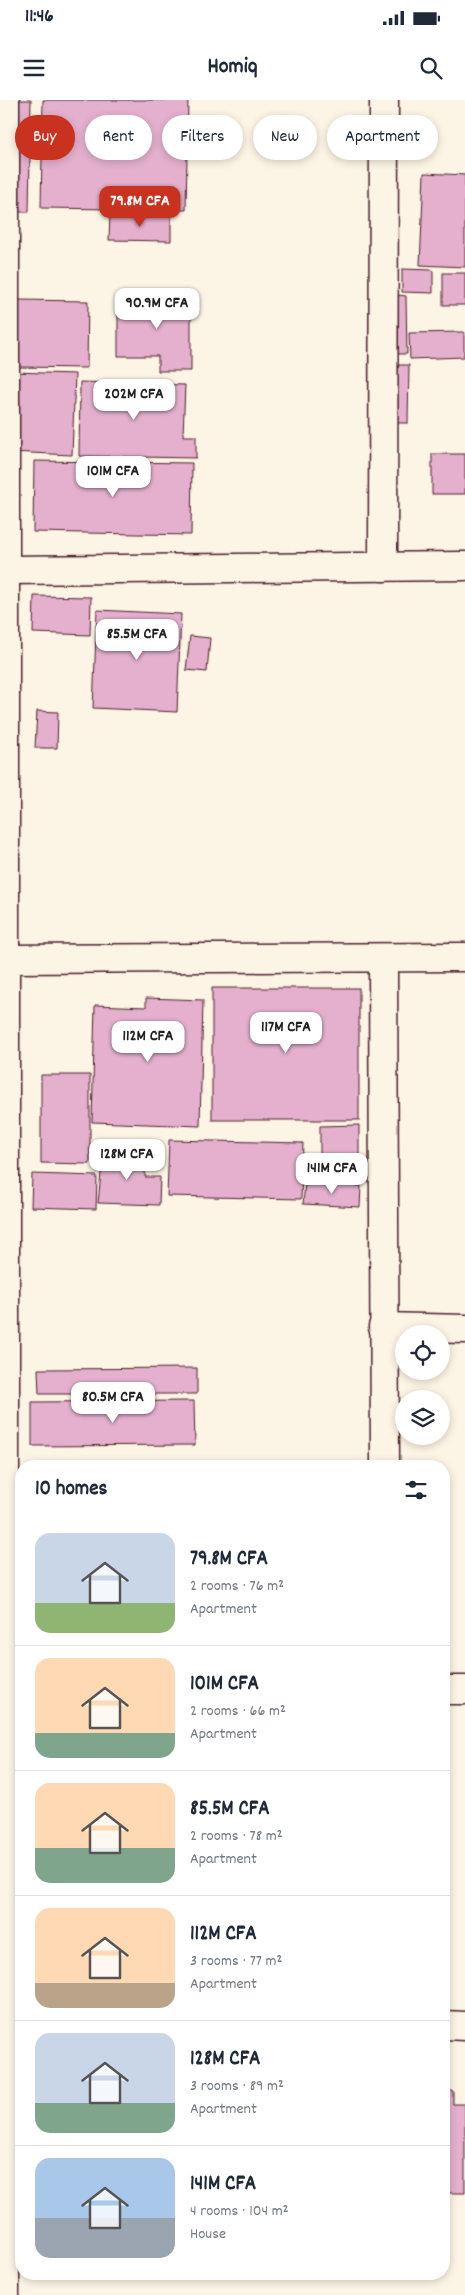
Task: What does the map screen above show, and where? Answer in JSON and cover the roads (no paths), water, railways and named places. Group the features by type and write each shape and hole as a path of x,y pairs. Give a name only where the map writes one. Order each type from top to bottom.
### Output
{"street":[{"path":"5,100 3,959 13,2030 5,2295"},
{"path":"383,567 384,100"},
{"path":"5,570 465,566"},
{"path":"3,959 465,957"},
{"path":"383,958 385,1460"},
{"path":"383,1328 465,1330"},
{"path":"450,1690 465,1690"},
{"path":"450,2025 465,2026"}]}
